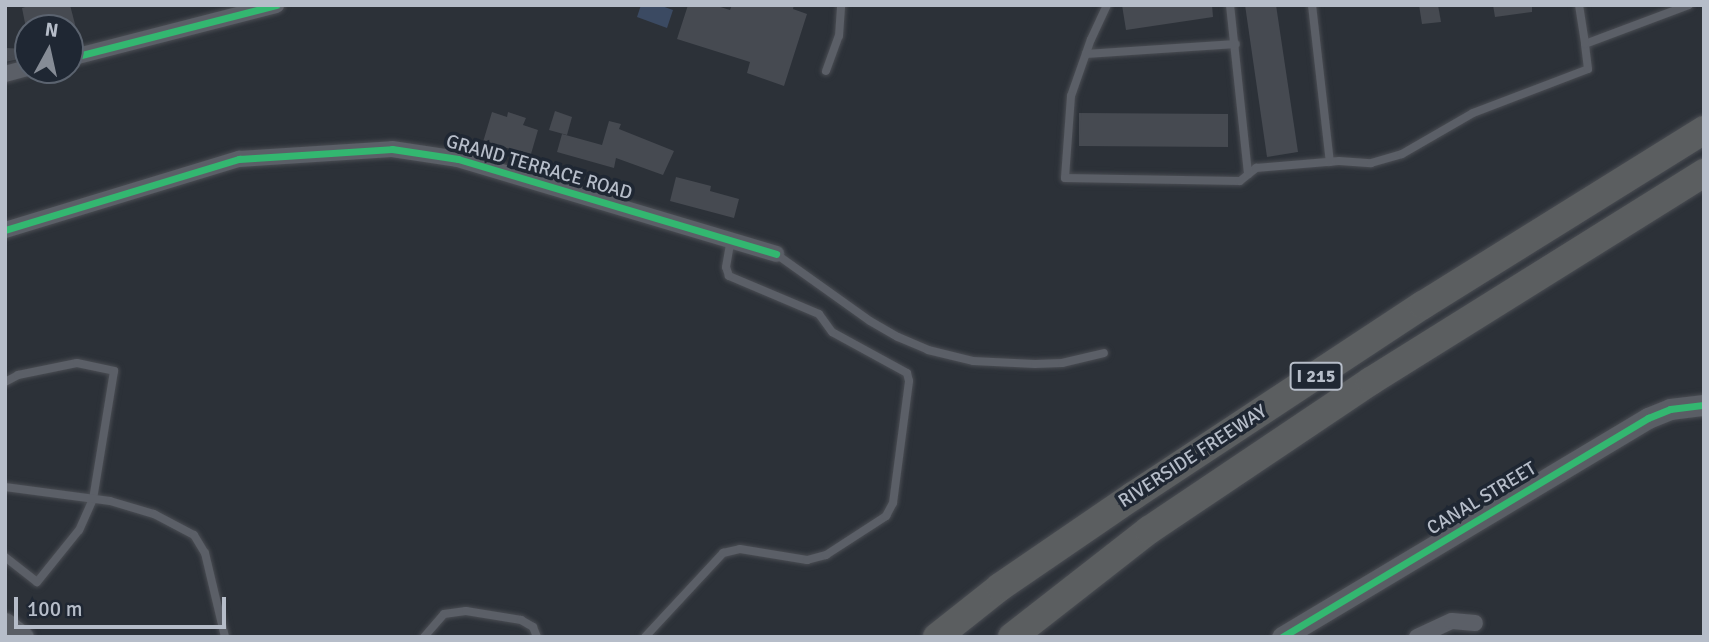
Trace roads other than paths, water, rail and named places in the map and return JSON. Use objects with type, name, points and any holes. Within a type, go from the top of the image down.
[{"type":"highway","name":"RIVERSIDE FREEWAY","points":[[937,637],[1000,587],[1133,496],[1423,305],[1704,130]]},
{"type":"highway","name":"RIVERSIDE FREEWAY","points":[[1012,637],[1149,530],[1359,389],[1704,173]]},
{"type":"street","points":[[84,54],[276,5]]},
{"type":"street","name":"GRAND TERRACE ROAD","points":[[5,230],[239,159],[392,149],[458,159],[776,254]]},
{"type":"street","name":"CANAL STREET","points":[[1282,637],[1648,418],[1670,409],[1704,405]]},
{"type":"street","points":[[1417,637],[1452,621],[1475,623]]},
{"type":"street","points":[[5,623],[23,637]]},
{"type":"lane","points":[[827,71],[839,36],[841,5]]},
{"type":"lane","points":[[1107,5],[1086,54],[1068,111],[1065,178],[1240,181],[1256,168],[1330,162],[1371,163],[1402,154],[1473,113],[1588,69],[1579,5]]},
{"type":"lane","points":[[1230,5],[1248,174]]},
{"type":"lane","points":[[1312,5],[1330,162]]},
{"type":"lane","points":[[1585,44],[1689,5]]},
{"type":"lane","points":[[1086,54],[1236,44]]},
{"type":"lane","points":[[645,637],[723,553],[740,549],[807,560],[826,555],[886,516],[893,503],[909,381],[907,373],[832,332],[819,314],[729,276],[726,267],[732,240]]},
{"type":"lane","name":"GRAND TERRACE ROAD","points":[[776,254],[870,321],[928,350],[974,361],[1035,364],[1062,363],[1104,353]]},
{"type":"lane","points":[[5,382],[18,375],[77,363],[114,371],[93,499],[79,530],[37,582],[5,557]]},
{"type":"lane","points":[[5,487],[93,499],[154,514],[194,535],[205,553],[225,637]]},
{"type":"lane","points":[[424,637],[444,614],[466,611],[521,620],[533,627],[537,637]]},
{"type":"water","points":[[641,5],[659,5],[673,10],[667,28],[637,17]]}]
